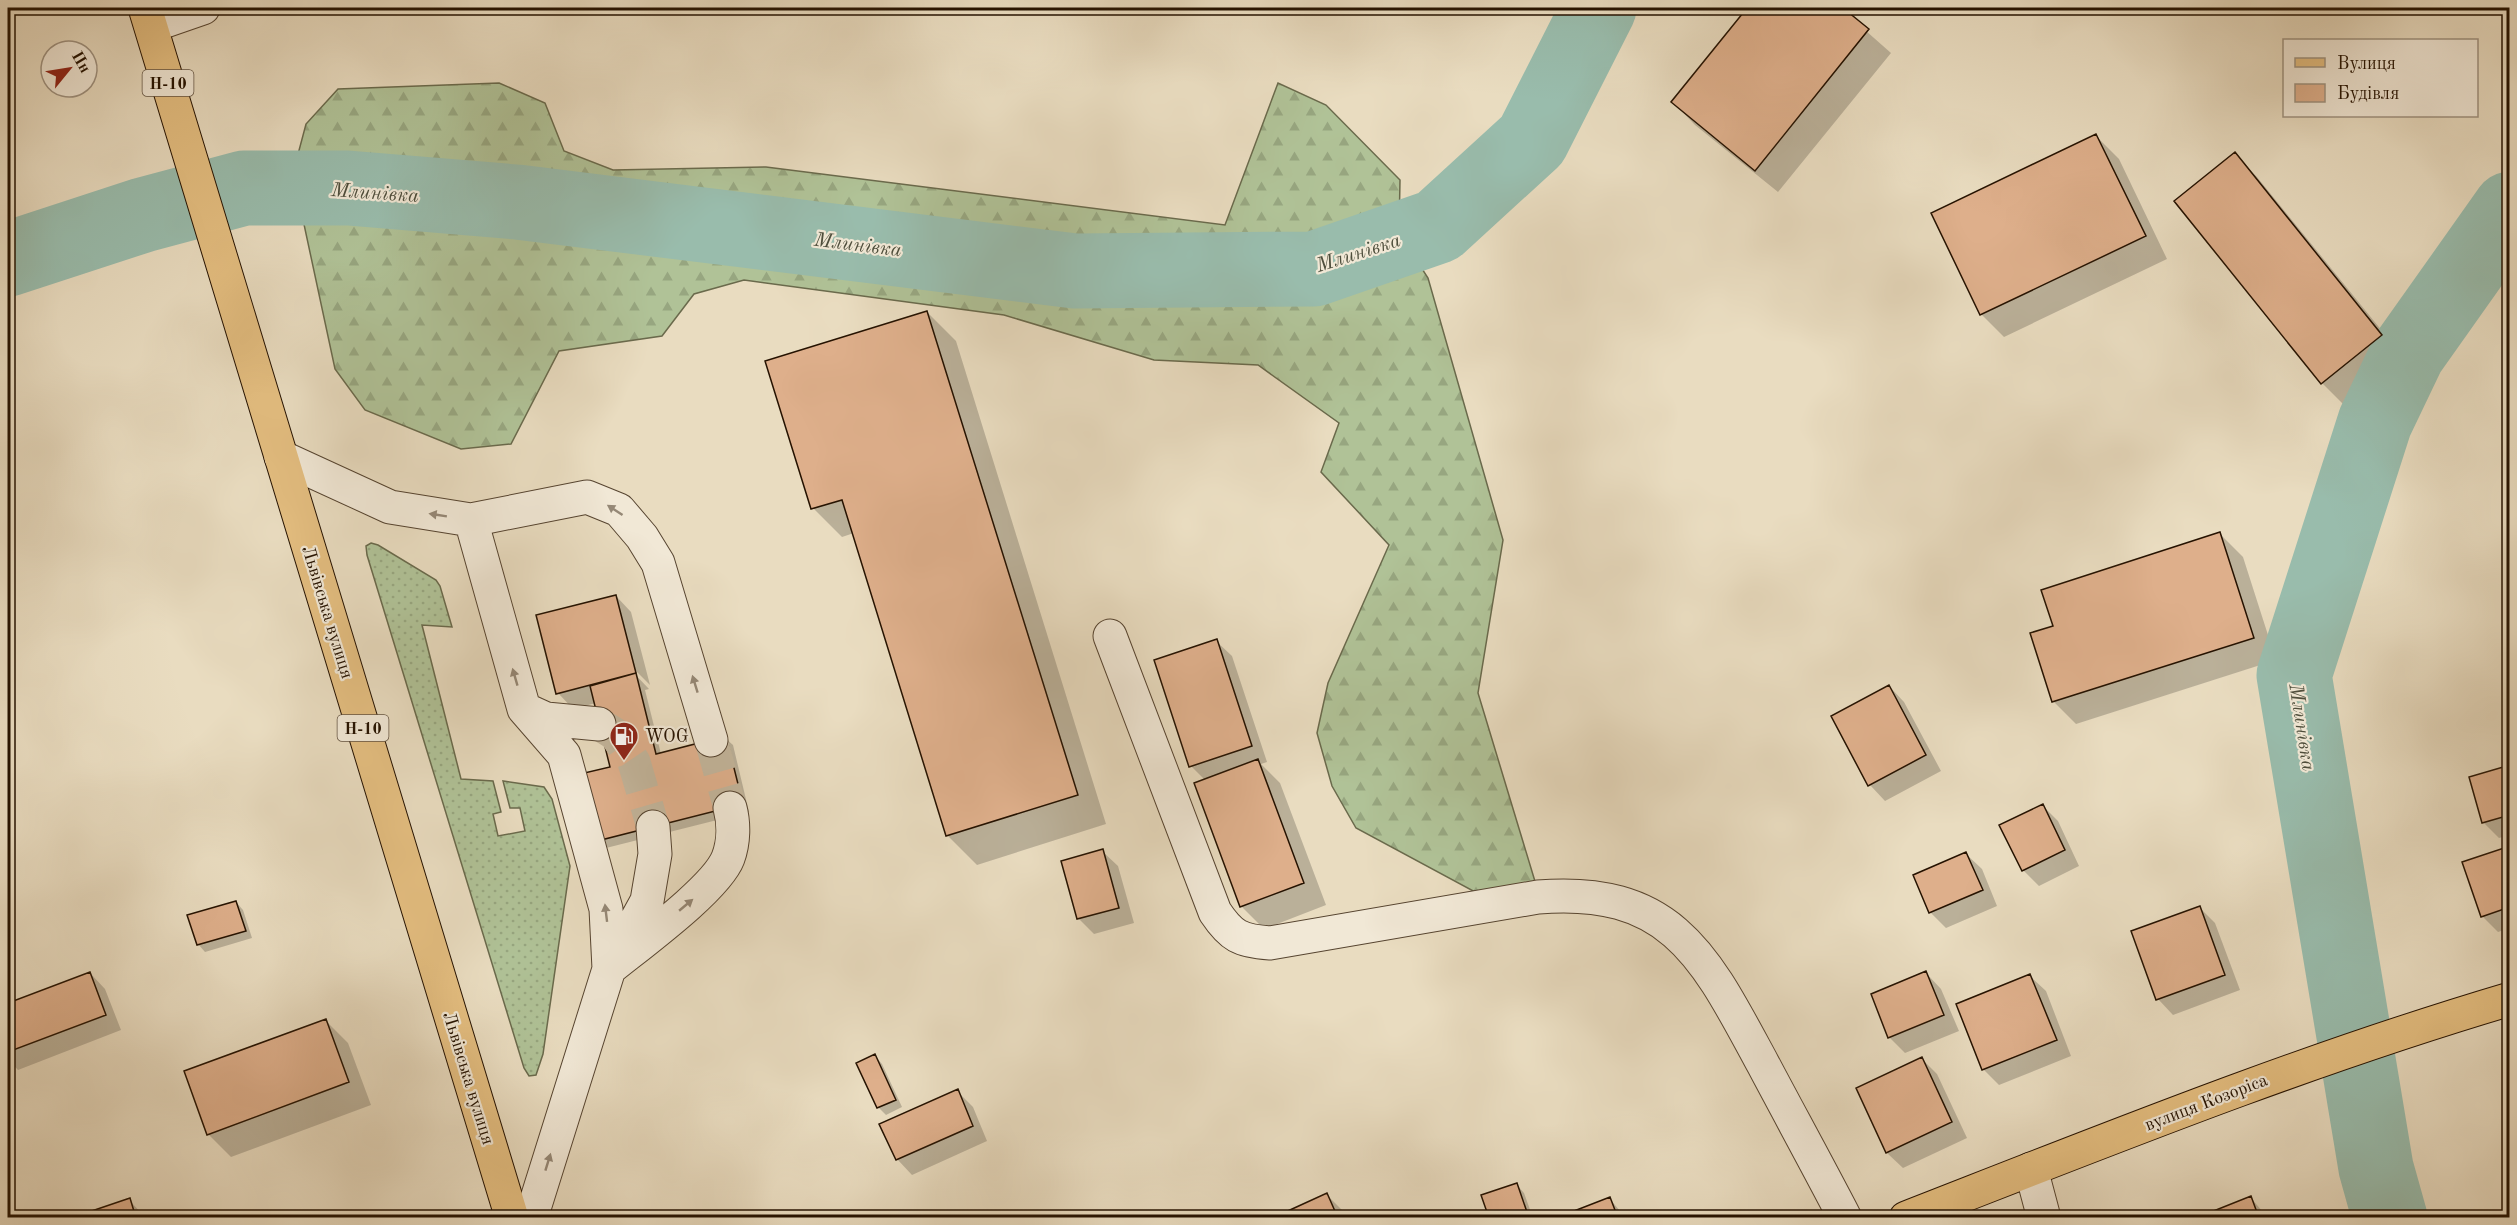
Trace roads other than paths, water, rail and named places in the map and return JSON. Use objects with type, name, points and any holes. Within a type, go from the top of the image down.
[{"type":"main road","name":"Львівська вулиця","points":[[148,17],[512,1218]]},
{"type":"main road","name":"вулиця Козоріса","points":[[1906,1218],[2296,1068],[2417,1027],[2510,999]]},
{"type":"lane","points":[[148,17],[203,8]]},
{"type":"lane","points":[[281,457],[390,507],[471,520],[587,496],[619,510],[642,537],[658,563],[711,740]]},
{"type":"lane","points":[[471,520],[524,709],[564,755],[606,909],[609,969]]},
{"type":"lane","points":[[1110,636],[1215,912],[1227,931],[1247,942],[1270,944],[1538,897],[1570,894],[1603,897],[1628,904],[1662,922],[1696,952],[1722,988],[1845,1218]]},
{"type":"lane","points":[[524,709],[546,719],[599,724]]},
{"type":"lane","points":[[609,969],[707,887],[728,859],[734,824],[730,808]]},
{"type":"lane","points":[[531,1218],[609,969],[647,901],[655,854],[653,827]]},
{"type":"lane","points":[[2031,1169],[2044,1218]]},
{"type":"waterway","name":"Млинівка","points":[[8,259],[143,215],[244,188],[348,188],[517,202],[1075,271],[1314,269],[1438,226],[1532,140],[1599,8]]},
{"type":"waterway","name":"Млинівка","points":[[2390,1218],[2376,1168],[2294,675],[2375,422],[2408,353],[2510,209]]},
{"type":"tunnel","points":[[599,724],[615,734],[634,762],[653,827]]},
{"type":"tunnel","points":[[711,740],[730,808]]},
{"type":"place","name":"WOG","points":[[624,762]]}]
